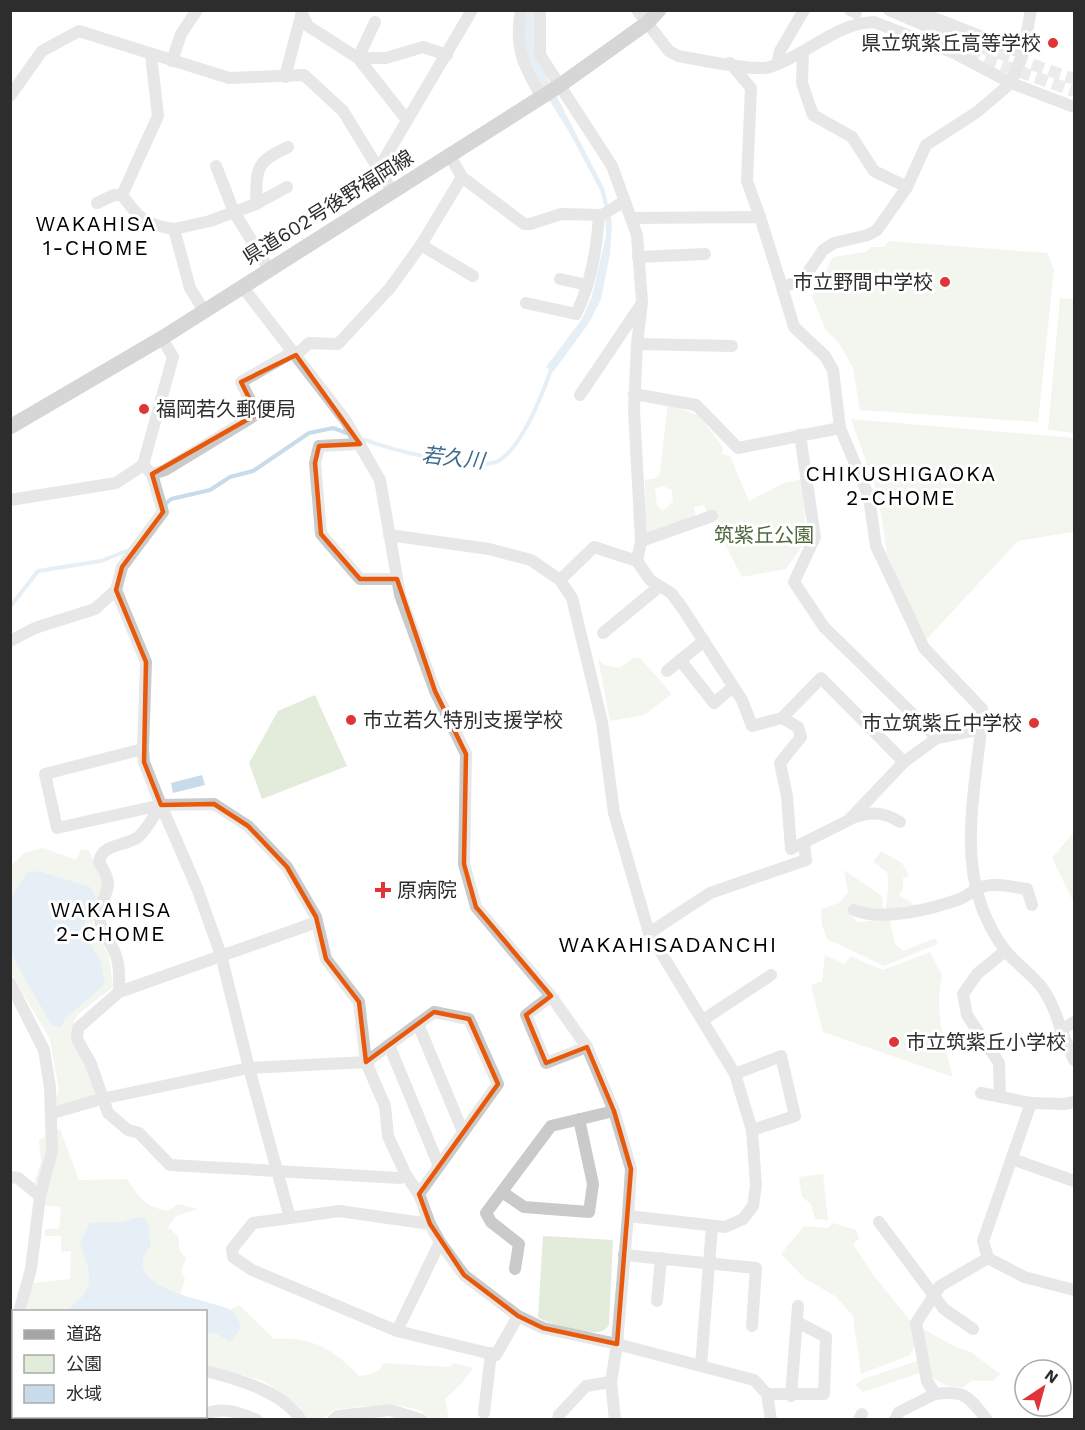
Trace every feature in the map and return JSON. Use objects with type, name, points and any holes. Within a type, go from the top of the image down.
[{"type":"main road","name":"県道602号後野福岡線","points":[[10,428],[162,338],[559,86],[647,23],[660,10]]},
{"type":"street","points":[[172,61],[181,34],[197,10]]},
{"type":"street","points":[[379,168],[472,10]]},
{"type":"street","points":[[521,10],[519,25],[522,63],[541,96]]},
{"type":"street","points":[[540,10],[540,55],[612,166],[623,202],[631,218],[638,257],[642,302],[634,394],[641,541],[637,561],[642,572],[670,593],[681,606],[734,687],[752,726],[782,718],[821,678],[904,762]]},
{"type":"street","points":[[637,10],[669,51],[678,56],[767,68],[803,52],[844,28],[861,22],[874,22],[954,52],[1011,83],[1074,107]]},
{"type":"street","points":[[777,64],[780,51],[804,10]]},
{"type":"street","points":[[889,10],[947,35]]},
{"type":"street","points":[[914,10],[1023,53]]},
{"type":"street","points":[[783,287],[802,281],[822,250],[834,243],[868,235],[877,230],[907,187],[926,145],[977,112],[1011,83],[1023,53],[1031,10]]},
{"type":"street","points":[[285,77],[302,12]]},
{"type":"street","points":[[302,12],[308,26],[358,58],[407,120]]},
{"type":"street","points":[[358,58],[375,21]]},
{"type":"street","points":[[954,52],[962,30]]},
{"type":"street","points":[[10,96],[42,51],[79,32],[229,78],[304,75],[343,111],[392,191]]},
{"type":"street","points":[[358,58],[386,58],[423,47],[447,55]]},
{"type":"street","points":[[803,52],[802,83],[813,115],[852,137],[874,171],[907,187]]},
{"type":"street","points":[[122,195],[158,116],[151,55]]},
{"type":"street","points":[[730,63],[751,88],[747,181],[794,327],[825,356],[833,370],[840,428],[869,497],[876,546],[924,648],[982,710],[970,841],[975,891],[979,904],[1005,951],[1042,988],[1055,1010],[1074,1060]]},
{"type":"street","points":[[256,204],[257,172],[266,157],[288,147]]},
{"type":"street","points":[[449,154],[462,177],[524,224],[561,214],[601,215],[623,202]]},
{"type":"street","points":[[216,166],[234,212],[269,269]]},
{"type":"street","points":[[10,500],[116,483],[147,470],[165,470],[257,414],[241,382],[294,354],[309,343],[338,344],[390,288],[421,245],[462,177]]},
{"type":"street","points":[[122,195],[139,219],[159,227],[174,229],[256,204],[287,187]]},
{"type":"street","points":[[97,203],[114,195],[122,195]]},
{"type":"street","points":[[526,303],[576,314],[596,252],[601,215]]},
{"type":"street","points":[[631,218],[760,217]]},
{"type":"street","points":[[174,229],[190,288],[204,311]]},
{"type":"street","points":[[421,245],[473,276]]},
{"type":"street","points":[[638,257],[705,254]]},
{"type":"street","points":[[560,279],[587,285]]},
{"type":"street","points":[[242,286],[346,421],[380,480],[400,595],[435,691],[466,754],[464,864],[476,907],[551,996],[587,1047],[614,1112],[631,1169],[617,1344],[611,1382],[615,1419]]},
{"type":"street","points":[[580,395],[642,302]]},
{"type":"street","points":[[10,641],[35,628],[94,609],[116,590],[122,567],[163,512],[159,496],[147,470],[173,357],[162,338]]},
{"type":"street","points":[[637,344],[732,346]]},
{"type":"street","points":[[634,394],[696,405],[738,448],[840,428]]},
{"type":"street","points":[[800,435],[815,537],[794,582],[824,627],[937,738]]},
{"type":"street","points":[[360,444],[319,446],[315,463],[321,534],[360,579],[397,579]]},
{"type":"street","points":[[641,541],[712,516]]},
{"type":"street","points":[[389,535],[511,553],[531,560],[560,580],[572,598],[602,722],[614,813],[649,933],[735,1074],[752,1130],[756,1185],[753,1206],[743,1219],[725,1227],[628,1216]]},
{"type":"street","points":[[560,580],[594,547],[637,561]]},
{"type":"street","points":[[603,633],[660,586]]},
{"type":"street","points":[[116,590],[146,662],[142,750],[144,762],[198,888],[221,955],[290,1218]]},
{"type":"street","points":[[667,671],[704,641]]},
{"type":"street","points":[[680,660],[714,703],[734,687]]},
{"type":"street","points":[[782,718],[798,727],[801,737],[780,764],[787,796],[791,849],[867,813],[888,814],[900,822]]},
{"type":"street","points":[[849,820],[904,762],[937,738],[981,729]]},
{"type":"street","points":[[142,750],[45,774],[57,828],[161,805],[214,804],[248,826],[287,867],[317,922],[326,959],[359,1002],[366,1062],[385,1106],[388,1136],[406,1175],[419,1194],[430,1224],[464,1275],[518,1316],[543,1328],[617,1344],[754,1380],[767,1394],[771,1419]]},
{"type":"street","points":[[119,992],[117,958],[99,922],[100,909],[109,888],[108,876],[99,862],[100,855],[105,850],[138,837],[161,805]]},
{"type":"street","points":[[649,933],[710,893],[807,860],[804,843]]},
{"type":"street","points":[[854,910],[865,915],[888,916],[961,898],[982,886],[1000,885],[1027,890],[1032,905]]},
{"type":"street","points":[[317,922],[119,992],[78,1028],[77,1039],[91,1064],[101,1099],[113,1119],[128,1130],[139,1133],[170,1165],[400,1178],[406,1175]]},
{"type":"street","points":[[1000,1096],[999,1063],[967,1015],[963,994],[977,974],[1005,951]]},
{"type":"street","points":[[704,1020],[771,975]]},
{"type":"street","points":[[10,983],[16,1003],[44,1050],[52,1113],[52,1151],[40,1196],[31,1269],[19,1310]]},
{"type":"street","points":[[551,996],[526,1016],[546,1063],[587,1047]]},
{"type":"street","points":[[52,1113],[101,1099],[249,1068],[366,1062],[434,1012],[469,1018],[498,1084],[419,1194]]},
{"type":"street","points":[[1061,1030],[1074,1022]]},
{"type":"street","points":[[418,1024],[464,1132]]},
{"type":"street","points":[[389,1045],[439,1166]]},
{"type":"street","points":[[735,1074],[781,1056],[795,1116],[752,1130]]},
{"type":"street","points":[[981,1093],[1031,1103],[1064,1104],[1074,1101]]},
{"type":"street","points":[[1031,1103],[983,1241],[988,1258],[1024,1277],[1074,1290]]},
{"type":"street","points":[[515,1269],[519,1244],[491,1222],[486,1213],[551,1126],[614,1112]]},
{"type":"street","points":[[502,1192],[524,1207],[589,1212],[593,1184],[579,1119]]},
{"type":"street","points":[[1011,1159],[1074,1181]]},
{"type":"street","points":[[10,1177],[18,1178],[40,1196]]},
{"type":"street","points":[[430,1224],[339,1211],[253,1223],[232,1249],[233,1257],[252,1270],[397,1331],[496,1355],[518,1316]]},
{"type":"street","points":[[879,1222],[944,1309],[973,1329]]},
{"type":"street","points":[[701,1366],[712,1226]]},
{"type":"street","points":[[397,1331],[440,1242]]},
{"type":"street","points":[[624,1255],[756,1268],[752,1326]]},
{"type":"street","points":[[657,1301],[661,1258]]},
{"type":"street","points":[[935,1394],[927,1381],[916,1323],[935,1294],[947,1281],[988,1258]]},
{"type":"street","points":[[791,1395],[798,1306]]},
{"type":"street","points":[[767,1394],[825,1394],[826,1337],[797,1322]]},
{"type":"street","points":[[484,1413],[491,1353]]},
{"type":"street","points":[[207,1371],[272,1394],[295,1410],[301,1419]]},
{"type":"street","points":[[558,1419],[559,1415],[586,1386],[611,1382]]},
{"type":"street","points":[[895,1419],[899,1412],[935,1394],[955,1391],[971,1399],[987,1419]]},
{"type":"street","points":[[207,1414],[221,1410],[237,1412],[257,1419]]},
{"type":"street","points":[[333,1419],[338,1416],[390,1410],[422,1419]]},
{"type":"highlighted area","points":[[296,355],[360,444],[319,446],[315,463],[321,534],[360,579],[397,579],[435,691],[466,754],[464,864],[476,907],[551,996],[526,1015],[546,1063],[587,1047],[614,1111],[631,1169],[617,1344],[543,1328],[518,1316],[464,1275],[430,1224],[419,1194],[498,1084],[469,1019],[434,1012],[366,1062],[359,1002],[326,959],[316,917],[287,867],[248,826],[214,804],[161,805],[144,762],[146,662],[116,590],[122,567],[163,512],[152,474],[257,414],[241,382]]},
{"type":"green space","points":[[889,241],[1047,253],[1054,269],[1038,422],[860,410],[853,368],[839,343],[826,330],[812,297],[833,257],[866,252],[871,247],[884,247]]},
{"type":"green space","points":[[1060,298],[1074,299],[1074,433],[1048,430]]},
{"type":"green space","name":"筑紫丘公園","points":[[668,403],[699,416],[723,447],[722,454],[730,456],[749,501],[784,483],[803,479],[806,541],[786,569],[742,577],[726,546],[717,517],[707,512],[704,505],[694,507],[696,518],[650,535],[644,533],[645,480],[656,478],[660,472]],"holes":[[[663,486],[672,490],[673,501],[663,511],[657,506],[655,488]]]},
{"type":"green space","points":[[851,419],[1074,438],[1073,532],[1018,541],[925,641],[887,554],[878,495]]},
{"type":"green space","points":[[598,658],[604,665],[620,668],[633,658],[640,658],[672,694],[644,715],[610,721]]},
{"type":"green space","points":[[315,695],[347,766],[262,799],[249,763],[278,711]]},
{"type":"green space","points":[[1074,832],[1074,903],[1052,858]]},
{"type":"green space","points":[[43,848],[76,860],[81,849],[88,850],[104,882],[93,916],[93,926],[109,956],[113,987],[77,1015],[71,1029],[89,1064],[95,1097],[59,1108],[55,1100],[59,1091],[50,1039],[11,973],[11,866],[24,853]]},
{"type":"green space","points":[[881,851],[902,863],[909,876],[903,878],[903,888],[899,895],[915,905],[886,911],[887,872],[873,862]]},
{"type":"green space","points":[[844,870],[882,896],[883,909],[852,907],[851,916],[858,922],[890,919],[895,944],[903,951],[935,938],[938,944],[884,966],[827,939],[822,925],[821,909],[839,903],[848,893]]},
{"type":"green space","points":[[930,952],[942,975],[940,1014],[943,1038],[953,1077],[823,1032],[811,985],[822,981],[825,955],[845,964],[850,956],[883,970]]},
{"type":"green space","points":[[60,1129],[79,1180],[127,1179],[139,1196],[154,1207],[168,1211],[178,1204],[197,1209],[176,1216],[168,1227],[178,1236],[180,1251],[186,1258],[181,1271],[185,1279],[180,1295],[140,1310],[27,1310],[26,1298],[33,1283],[70,1279],[71,1251],[61,1252],[61,1236],[45,1236],[45,1229],[59,1229],[61,1207],[41,1205],[47,1189],[34,1183],[41,1162],[39,1140]]},
{"type":"green space","points":[[823,1174],[828,1220],[815,1219],[811,1204],[802,1197],[799,1177]]},
{"type":"green space","points":[[833,1223],[856,1230],[859,1239],[853,1244],[874,1276],[912,1323],[915,1346],[910,1355],[861,1374],[853,1316],[835,1296],[804,1278],[781,1254],[804,1226],[828,1228]]},
{"type":"green space","points":[[543,1236],[613,1240],[609,1325],[604,1330],[592,1332],[576,1330],[558,1326],[538,1317]]},
{"type":"green space","points":[[239,1305],[274,1339],[300,1340],[331,1352],[359,1376],[377,1371],[384,1363],[449,1367],[454,1363],[473,1368],[461,1384],[445,1399],[449,1417],[431,1419],[420,1410],[390,1404],[336,1409],[322,1419],[293,1419],[301,1408],[264,1381],[207,1365],[207,1335],[214,1333],[230,1342],[240,1328],[238,1318],[231,1309]]},
{"type":"green space","points":[[923,1329],[956,1347],[971,1352],[1000,1374],[993,1381],[972,1381],[962,1388],[948,1386],[932,1378]]},
{"type":"green space","points":[[920,1360],[922,1372],[863,1392],[855,1385],[863,1379]]},
{"type":"water","points":[[525,11],[537,11],[539,62],[604,188],[612,222],[610,254],[601,299],[589,323],[553,372],[546,367],[582,319],[592,296],[606,236],[605,208],[600,190],[569,132],[528,66],[522,38]]},
{"type":"water","points":[[202,775],[205,785],[173,793],[171,783]]},
{"type":"water","points":[[39,871],[90,887],[96,897],[82,930],[101,962],[105,984],[64,1020],[61,1028],[51,1024],[11,954],[11,897],[27,873]]},
{"type":"water","points":[[138,1217],[144,1218],[149,1224],[148,1235],[151,1244],[144,1256],[143,1268],[150,1278],[176,1293],[234,1312],[241,1328],[230,1342],[214,1333],[207,1335],[207,1310],[69,1310],[82,1296],[89,1282],[88,1268],[80,1243],[90,1223],[123,1222]]},
{"type":"waterway","name":"若久川","points":[[360,438],[389,448],[451,462],[486,464],[498,461],[507,454],[523,433],[537,406],[551,370]]},
{"type":"waterway","name":"若久川","points":[[163,506],[171,499],[210,490],[230,477],[253,471],[309,433],[333,428],[350,434]]},
{"type":"waterway","name":"若久川","points":[[10,607],[38,571],[101,561],[126,551]]},
{"type":"tunnel","points":[[947,35],[1074,79]]},
{"type":"tunnel","points":[[951,47],[1074,91]]},
{"type":"place","name":"県立筑紫丘高等学校","points":[[1053,43]]},
{"type":"place","name":"市立野間中学校","points":[[945,282]]},
{"type":"place","name":"福岡若久郵便局","points":[[144,409]]},
{"type":"place","name":"市立若久特別支援学校","points":[[351,720]]},
{"type":"place","name":"市立筑紫丘中学校","points":[[1034,723]]},
{"type":"place","name":"原病院","points":[[383,890]]},
{"type":"place","name":"市立筑紫丘小学校","points":[[894,1042]]},
{"type":"district","name":"WAKAHISA 1-CHOME","points":[[96,236]]},
{"type":"district","name":"CHIKUSHIGAOKA 2-CHOME","points":[[901,486]]},
{"type":"district","name":"WAKAHISA 2-CHOME","points":[[111,922]]},
{"type":"district","name":"WAKAHISADANCHI","points":[[668,944]]}]
